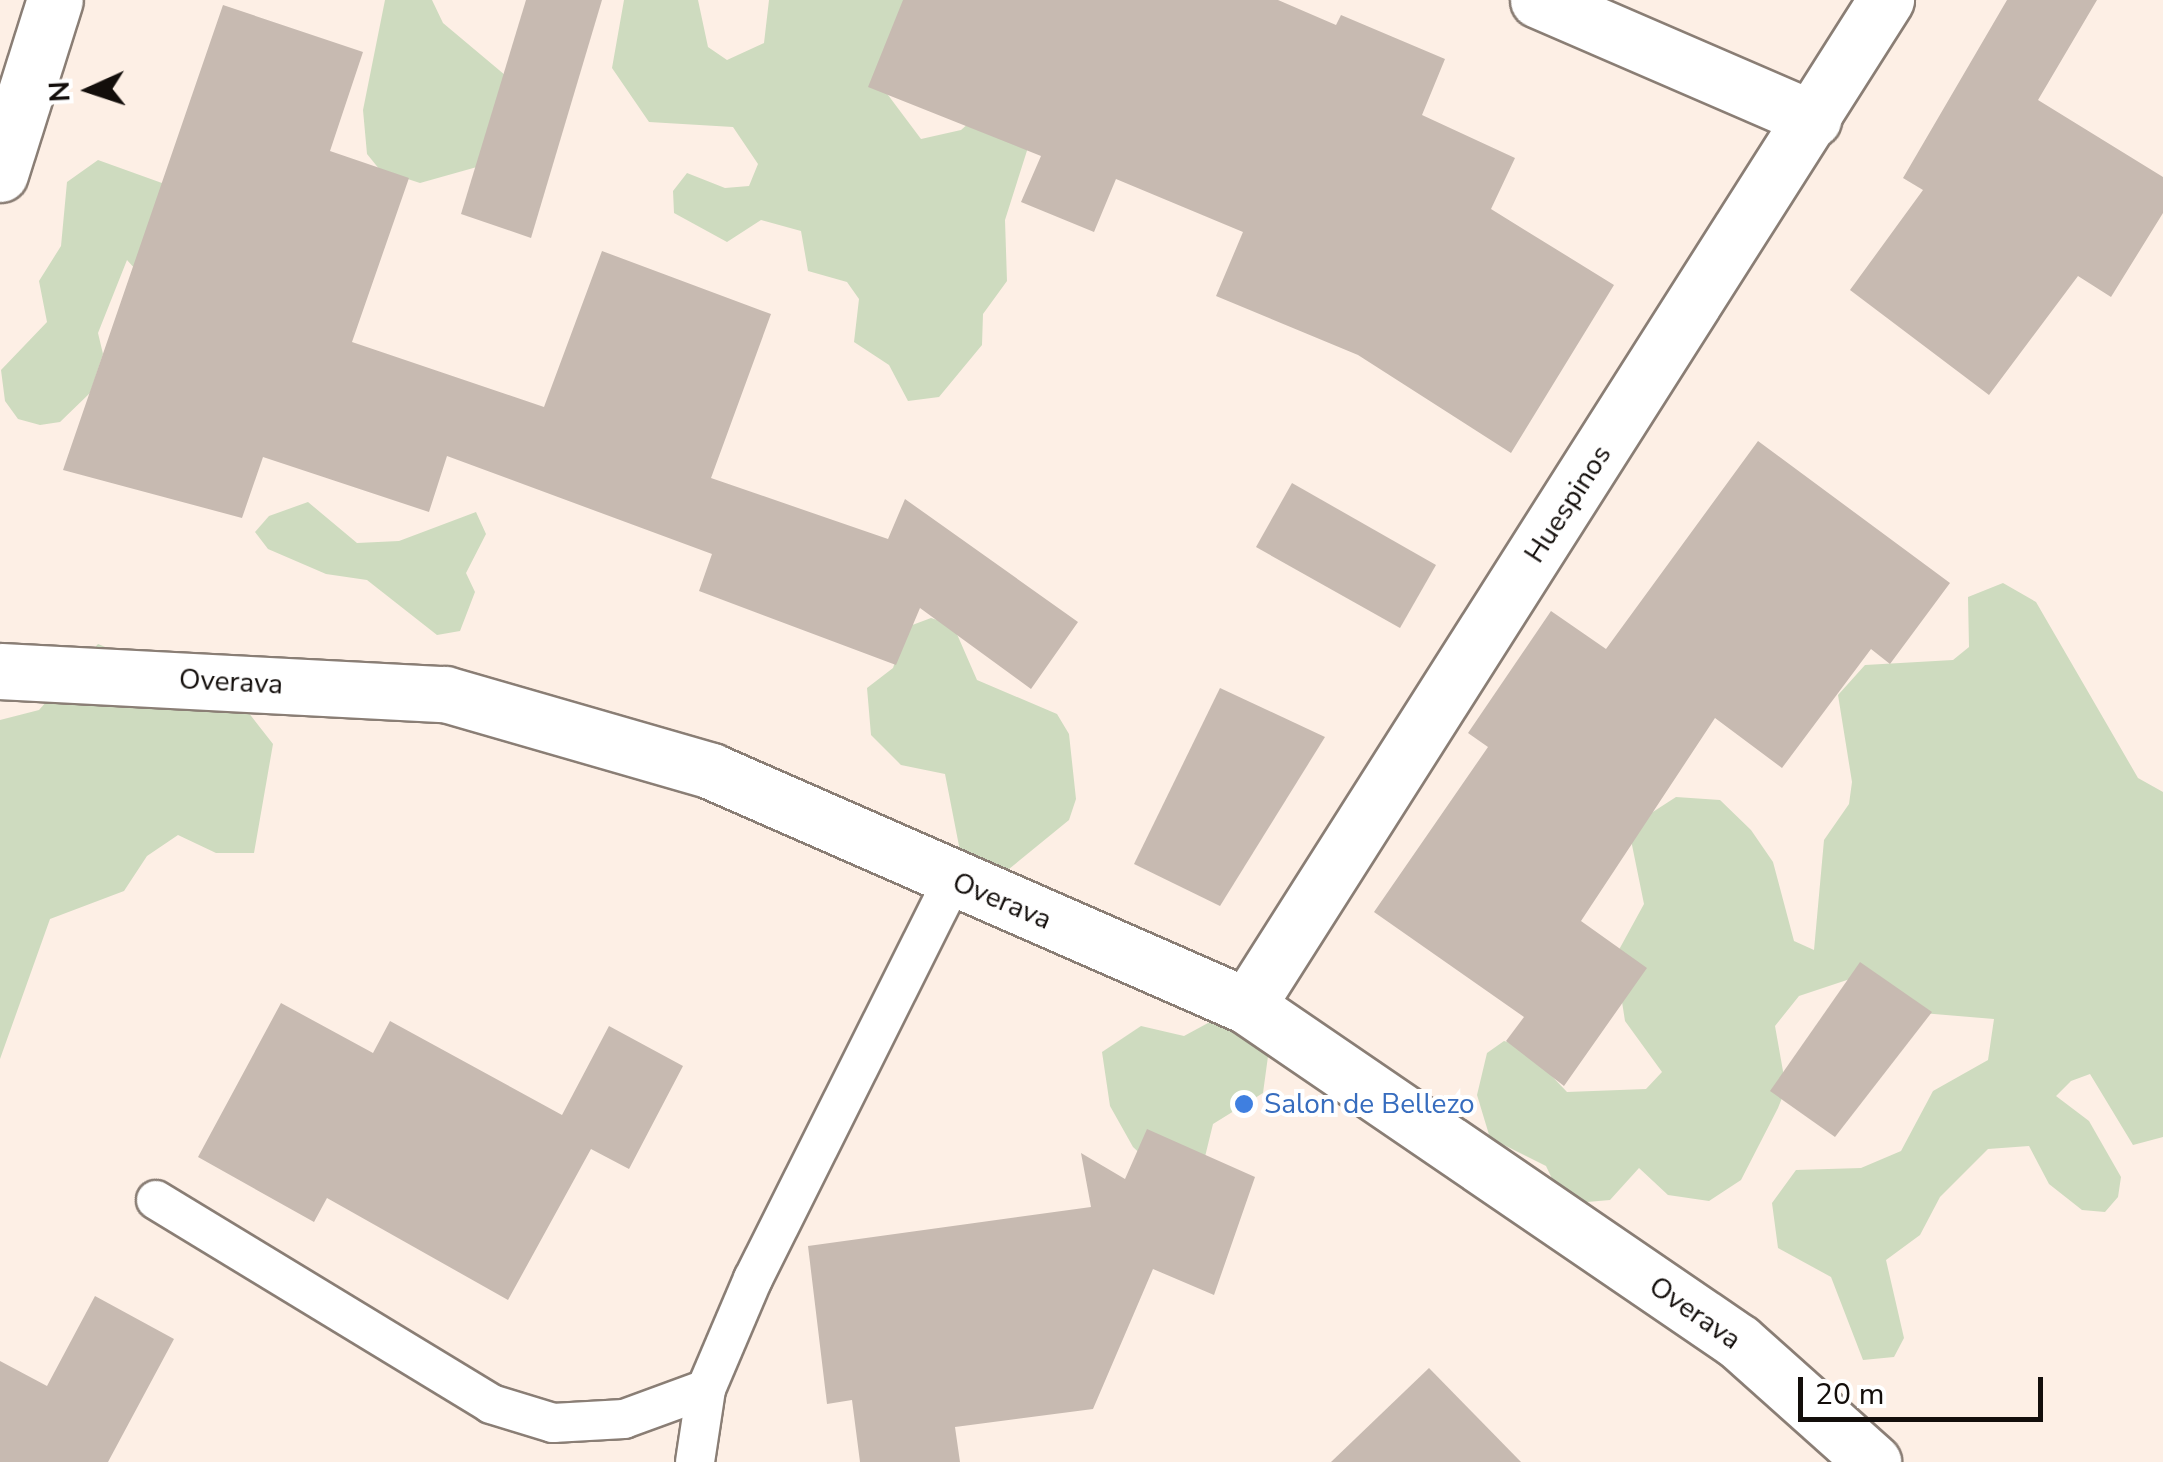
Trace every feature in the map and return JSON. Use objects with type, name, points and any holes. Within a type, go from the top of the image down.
[{"type":"street","points":[[0,174],[54,0]]},
{"type":"street","points":[[1538,0],[1813,119]]},
{"type":"street","name":"Huespinos","points":[[1247,1006],[1886,0]]},
{"type":"street","name":"Overava","points":[[0,672],[445,694],[711,771],[1247,1006],[1738,1342],[1838,1451]]},
{"type":"lane","points":[[695,1462],[706,1388],[953,880]]},
{"type":"lane","points":[[156,1200],[490,1404],[552,1422],[624,1419],[706,1388]]},
{"type":"green space","points":[[385,0],[432,0],[443,23],[511,80],[484,165],[420,183],[380,170],[367,154],[363,110]]},
{"type":"green space","points":[[624,0],[698,0],[708,47],[727,60],[764,43],[769,0],[908,0],[876,79],[921,139],[961,130],[977,116],[1031,138],[1005,220],[1007,281],[983,314],[982,345],[939,397],[908,401],[889,365],[854,342],[859,299],[847,282],[808,271],[801,231],[761,220],[727,242],[674,213],[673,191],[687,173],[725,188],[749,186],[758,164],[733,127],[649,122],[612,68]]},
{"type":"green space","points":[[98,160],[173,187],[155,291],[127,260],[98,333],[103,354],[90,393],[60,422],[40,425],[18,419],[5,401],[1,370],[47,322],[39,281],[61,246],[67,182]]},
{"type":"green space","points":[[308,502],[357,543],[399,541],[476,512],[486,534],[466,573],[475,592],[460,631],[437,635],[367,580],[326,574],[268,549],[255,532],[269,516]]},
{"type":"green space","points":[[2003,583],[2036,602],[2138,778],[2163,792],[2163,1137],[2133,1145],[2090,1074],[2071,1081],[2056,1096],[2089,1121],[2121,1177],[2118,1197],[2105,1212],[2082,1210],[2049,1184],[2029,1146],[1988,1149],[1940,1197],[1920,1235],[1886,1260],[1904,1338],[1894,1357],[1863,1360],[1831,1277],[1778,1248],[1772,1203],[1796,1170],[1861,1168],[1901,1151],[1933,1091],[1988,1060],[1994,1019],[1910,1012],[1859,976],[1799,996],[1775,1026],[1786,1088],[1778,1108],[1741,1180],[1709,1201],[1668,1195],[1639,1168],[1610,1200],[1564,1204],[1546,1166],[1490,1138],[1477,1095],[1487,1053],[1504,1041],[1524,1047],[1567,1092],[1646,1089],[1662,1072],[1625,1021],[1615,957],[1644,904],[1631,840],[1642,819],[1676,797],[1720,800],[1751,830],[1773,862],[1794,941],[1814,950],[1824,840],[1849,804],[1852,782],[1838,695],[1865,665],[1953,660],[1969,647],[1968,597]]},
{"type":"green space","points":[[931,618],[953,625],[977,680],[1057,714],[1069,734],[1076,799],[1069,820],[1009,869],[960,851],[945,774],[901,765],[871,735],[867,688],[893,668],[907,627]]},
{"type":"green space","points":[[98,644],[241,703],[273,744],[254,853],[216,853],[178,835],[147,856],[124,891],[50,919],[0,1059],[0,720],[39,710]]},
{"type":"green space","points":[[1221,1016],[1269,1049],[1263,1093],[1213,1124],[1202,1169],[1168,1179],[1133,1147],[1110,1106],[1102,1052],[1141,1026],[1184,1036]]},
{"type":"building","points":[[526,0],[602,0],[531,238],[461,214]]},
{"type":"building","points":[[903,0],[1278,0],[1336,25],[1341,15],[1445,59],[1422,115],[1515,158],[1491,209],[1614,285],[1511,453],[1358,355],[1216,296],[1243,232],[1116,179],[1094,232],[1021,202],[1041,156],[868,87]]},
{"type":"building","points":[[2007,0],[2097,0],[2038,100],[2163,177],[2163,213],[2111,297],[2078,276],[1989,395],[1850,290],[1923,190],[1903,178]]},
{"type":"building","points":[[223,5],[363,52],[330,151],[409,178],[352,342],[544,407],[602,251],[771,314],[711,478],[888,539],[905,499],[1078,622],[1031,689],[920,608],[896,665],[699,591],[712,554],[447,456],[429,512],[263,457],[242,518],[63,470]]},
{"type":"building","points":[[1758,441],[1950,583],[1890,664],[1871,649],[1782,768],[1715,718],[1581,921],[1647,968],[1564,1086],[1506,1041],[1524,1017],[1374,912],[1488,747],[1468,733],[1551,611],[1606,649]]},
{"type":"building","points":[[1292,483],[1436,565],[1400,628],[1256,547]]},
{"type":"building","points":[[1220,688],[1325,737],[1220,906],[1134,864]]},
{"type":"building","points":[[1860,962],[1932,1012],[1835,1137],[1770,1091]]},
{"type":"building","points":[[281,1003],[373,1053],[390,1021],[562,1115],[609,1026],[683,1066],[629,1169],[591,1149],[508,1300],[327,1198],[314,1222],[198,1157]]},
{"type":"building","points":[[1147,1129],[1255,1177],[1214,1295],[1153,1269],[1093,1409],[955,1427],[960,1462],[860,1462],[852,1400],[827,1404],[808,1246],[1091,1207],[1081,1153],[1125,1179]]},
{"type":"building","points":[[95,1296],[174,1339],[108,1462],[0,1462],[0,1361],[47,1386]]},
{"type":"building","points":[[1429,1368],[1521,1462],[1331,1462]]},
{"type":"place","name":"Salon de Bellezo","points":[[1244,1104]]}]
